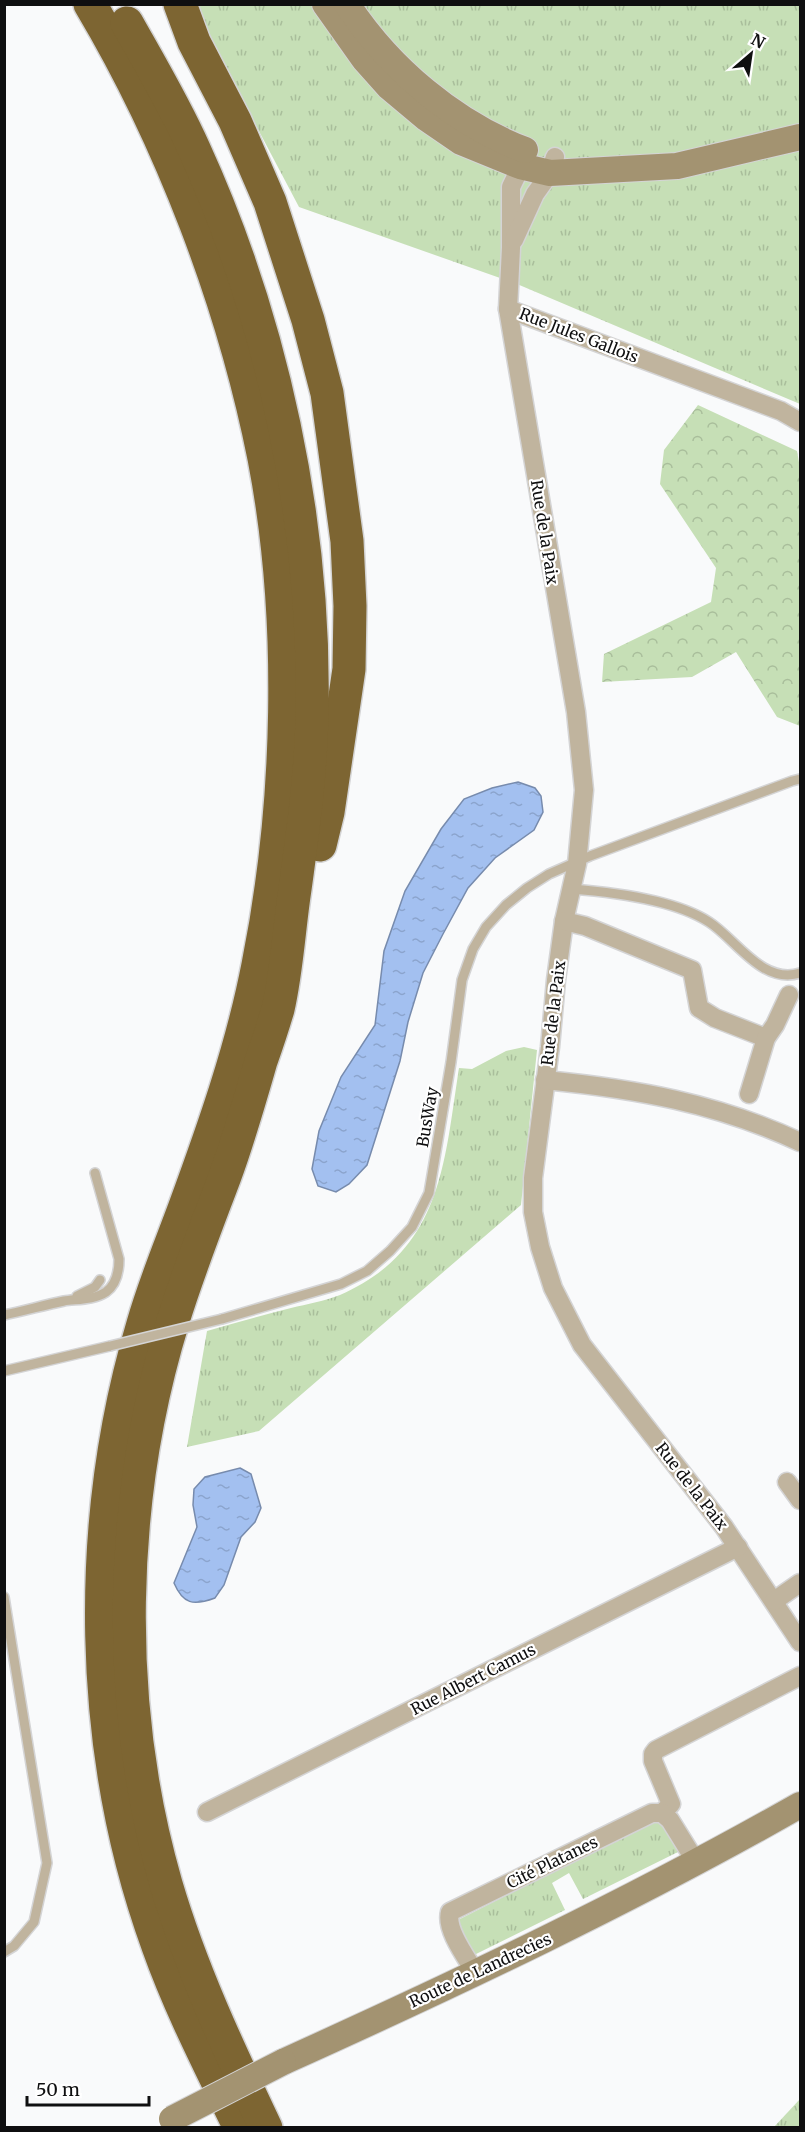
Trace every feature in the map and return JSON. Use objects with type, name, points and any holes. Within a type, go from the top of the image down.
[{"type":"highway","points":[[90,4],[118,52],[155,126],[210,264],[238,356],[264,458],[278,558],[283,630],[284,707],[280,802],[269,906],[258,969],[219,1106],[145,1317],[128,1378],[105,1532],[101,1619],[103,1671],[113,1773],[123,1824],[138,1879],[161,1954],[203,2052],[240,2127]]},
{"type":"highway","points":[[117,4],[194,147],[228,230],[263,338],[290,455],[304,551],[310,615],[312,714],[306,811],[278,1006]]},
{"type":"highway","points":[[180,4],[194,42],[235,121],[270,202],[308,320],[327,393],[347,541],[350,606],[349,669],[330,801],[278,1006],[227,1170],[173,1320],[155,1385],[133,1532],[129,1627],[133,1709],[142,1776],[166,1884],[204,1991],[226,2043],[267,2127]]},
{"type":"street","points":[[325,4],[364,59],[388,87],[418,112],[461,142],[552,165],[607,170],[677,166],[801,137]]},
{"type":"street","points":[[347,4],[382,50],[412,81],[447,107],[502,141],[524,159]]},
{"type":"street","name":"Rue Jules Gallois","points":[[524,159],[511,187],[508,309],[781,411],[801,422]]},
{"type":"street","points":[[511,248],[535,194],[552,165]]},
{"type":"street","name":"Rue de la Paix","points":[[508,309],[576,712],[584,790],[576,864],[564,921],[533,1178],[533,1212],[540,1247],[553,1288],[582,1346],[738,1547],[801,1642]]},
{"type":"street","points":[[564,921],[585,926],[692,970],[699,1008],[715,1018],[766,1038]]},
{"type":"street","points":[[749,1094],[766,1038],[776,1025],[789,995]]},
{"type":"street","points":[[545,1080],[614,1087],[662,1096],[737,1116],[801,1142]]},
{"type":"street","points":[[787,1482],[801,1500]]},
{"type":"street","name":"Rue Albert Camus","points":[[207,1812],[738,1547]]},
{"type":"street","points":[[774,1601],[801,1583]]},
{"type":"street","points":[[696,1862],[670,1820],[662,1813],[671,1804],[668,1792],[653,1761],[653,1754],[656,1750],[801,1676]]},
{"type":"street","name":"Route de Landrecies","points":[[164,2123],[283,2062],[475,1972],[696,1862],[801,1805]]},
{"type":"street","name":"Cité Platanes","points":[[475,1972],[451,1931],[447,1920],[450,1912],[652,1813],[662,1813]]},
{"type":"lane","name":"BusWay","points":[[4,1371],[222,1318],[341,1284],[367,1271],[412,1227],[429,1193],[462,980],[473,949],[486,927],[520,893],[549,874],[590,856],[754,794],[801,779]]},
{"type":"lane","points":[[571,889],[605,892],[691,912],[710,922],[758,964],[776,973],[791,976],[801,973]]},
{"type":"lane","points":[[4,1315],[63,1301],[91,1298],[106,1292],[114,1283],[119,1272],[119,1258],[95,1173]]},
{"type":"lane","points":[[63,1301],[95,1287],[100,1280]]},
{"type":"lane","points":[[4,1597],[47,1863],[34,1922],[14,1946],[4,1952]]},
{"type":"green space","points":[[176,5],[800,5],[800,404],[517,284],[299,207],[212,42]]},
{"type":"green space","points":[[698,405],[797,451],[800,468],[800,726],[777,717],[736,652],[692,677],[602,682],[604,654],[711,602],[716,568],[660,484],[664,450]]},
{"type":"green space","points":[[524,1047],[537,1050],[521,1205],[259,1431],[187,1447],[207,1331],[340,1295],[374,1276],[400,1254],[419,1229],[432,1201],[442,1170],[459,1068],[472,1069],[506,1051]]},
{"type":"green space","points":[[655,1820],[663,1821],[680,1851],[583,1899],[569,1873],[552,1883],[565,1910],[472,1956],[456,1921]]},
{"type":"green space","points":[[800,2099],[800,2127],[774,2127]]},
{"type":"water","points":[[518,782],[535,788],[541,796],[543,812],[534,830],[495,858],[468,888],[423,973],[408,1022],[400,1061],[367,1165],[349,1184],[336,1192],[318,1186],[312,1169],[319,1131],[341,1077],[375,1025],[384,951],[405,891],[441,829],[464,799],[492,788]]},
{"type":"water","points":[[240,1468],[251,1474],[261,1508],[255,1522],[241,1537],[224,1585],[215,1598],[201,1602],[190,1601],[181,1595],[174,1583],[197,1527],[193,1505],[194,1489],[205,1477]]}]
